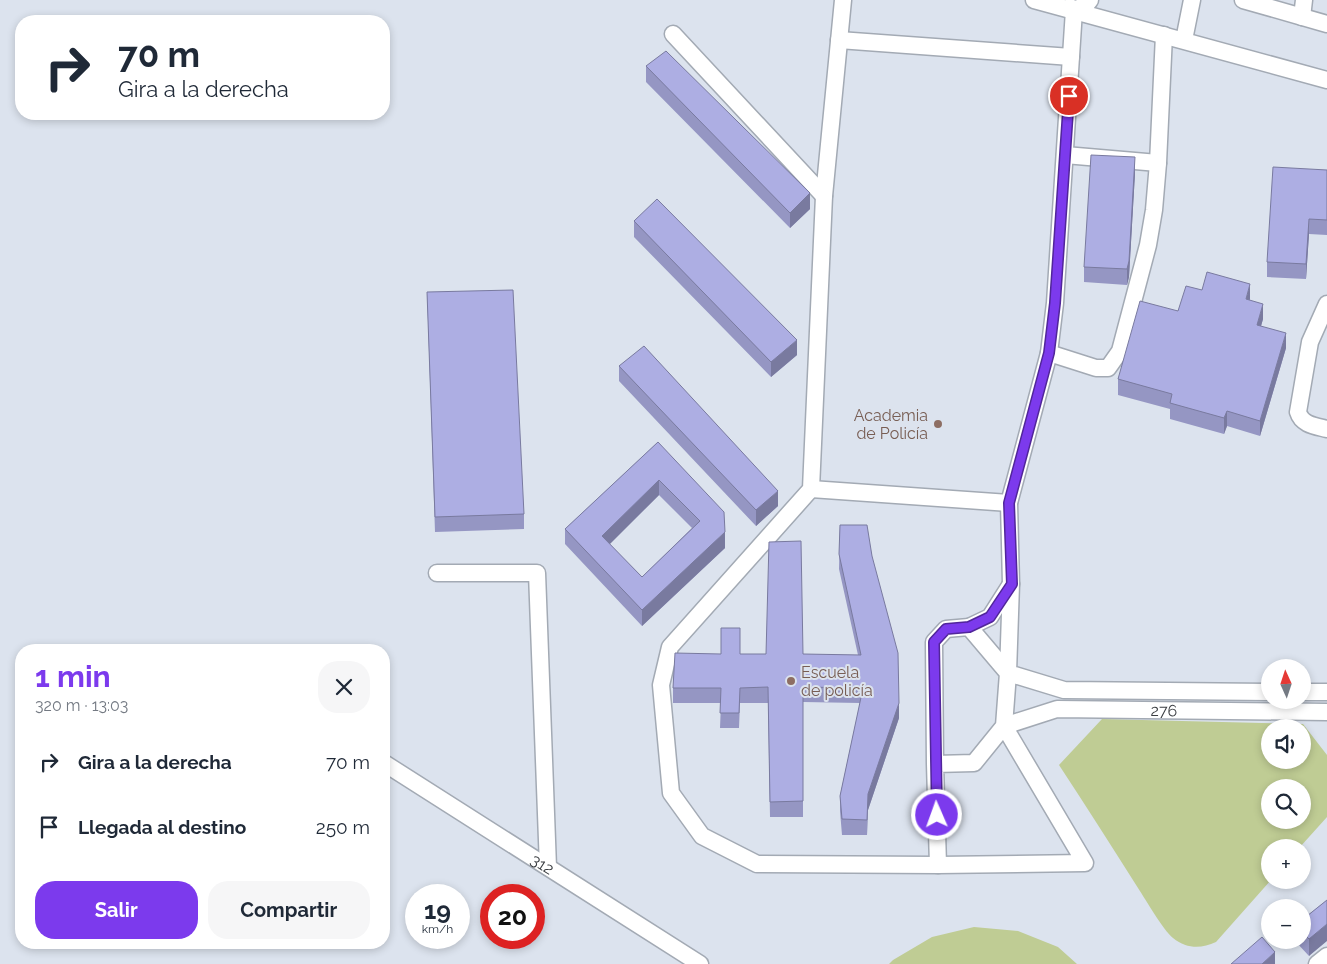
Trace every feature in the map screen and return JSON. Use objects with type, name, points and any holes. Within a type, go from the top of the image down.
[{"type":"street","points":[[843,0],[824,196],[811,489],[670,647],[661,685],[671,793],[702,836],[758,864],[938,865],[1085,863],[1004,726]]},
{"type":"street","points":[[1034,0],[1068,5],[1086,5],[1090,0]]},
{"type":"street","points":[[1184,40],[1192,0]]},
{"type":"street","points":[[1243,0],[1327,24]]},
{"type":"street","points":[[1302,17],[1304,0]]},
{"type":"street","points":[[1068,5],[1164,35],[1327,80]]},
{"type":"street","points":[[935,764],[974,763],[1004,726],[1012,584],[1009,503],[1049,353],[1055,303],[1071,57],[1068,5]]},
{"type":"street","points":[[673,34],[824,196]]},
{"type":"street","points":[[1049,353],[1096,368],[1108,368],[1120,352],[1148,245],[1154,210],[1164,35]]},
{"type":"street","points":[[839,40],[1071,57]]},
{"type":"street","points":[[1065,155],[1158,163]]},
{"type":"street","points":[[1327,304],[1310,342],[1298,412],[1300,419],[1308,424],[1327,429]]},
{"type":"street","points":[[811,489],[1009,503]]},
{"type":"street","points":[[437,573],[537,573],[548,867]]},
{"type":"street","points":[[938,865],[934,642],[946,629],[969,627],[990,617],[1012,584]]},
{"type":"street","points":[[969,627],[1008,673]]},
{"type":"street","name":"276","points":[[1008,673],[1064,690],[1261,692]]},
{"type":"street","points":[[1311,692],[1327,692]]},
{"type":"street","name":"276","points":[[1004,726],[1057,709],[1327,712]]},
{"type":"street","name":"312","points":[[390,766],[700,964]]},
{"type":"street","points":[[1317,964],[1327,956]]},
{"type":"green space","points":[[1102,719],[1261,723],[1261,769],[1311,769],[1311,734],[1327,755],[1327,817],[1307,839],[1261,839],[1261,889],[1263,889],[1216,942],[1199,947],[1189,946],[1173,938],[1160,922],[1059,765]]},
{"type":"green space","points":[[974,927],[1018,931],[1058,947],[1077,964],[889,964],[932,937]]},
{"type":"building","points":[[666,51],[810,193],[790,213],[646,66]]},
{"type":"building","points":[[1091,155],[1135,157],[1127,269],[1084,267]]},
{"type":"building","points":[[1273,167],[1327,170],[1327,220],[1309,219],[1306,264],[1267,262]]},
{"type":"building","points":[[657,199],[797,340],[771,362],[634,221]]},
{"type":"building","points":[[1207,272],[1250,284],[1246,299],[1263,304],[1257,325],[1286,333],[1260,421],[1227,411],[1224,418],[1170,403],[1172,394],[1118,379],[1140,301],[1178,311],[1186,286],[1202,290]]},
{"type":"building","points":[[513,290],[524,514],[435,517],[427,292]]},
{"type":"building","points":[[644,346],[778,491],[756,510],[619,366]]},
{"type":"building","points":[[658,442],[724,512],[725,532],[642,610],[565,529]],"holes":[[[659,480],[700,521],[642,577],[602,536]]]},
{"type":"building","points":[[840,525],[867,525],[872,556],[898,653],[899,703],[868,794],[867,820],[842,819],[840,796],[863,688],[803,687],[803,801],[770,802],[768,687],[740,688],[739,713],[720,713],[721,688],[673,688],[675,653],[721,654],[721,628],[740,628],[740,654],[766,654],[769,542],[801,541],[803,654],[861,655],[839,554]]},
{"type":"building","points":[[1327,900],[1327,924],[1311,937],[1311,913]]},
{"type":"building","points":[[1261,938],[1261,949],[1272,949],[1275,952],[1262,964],[1231,964]]},
{"type":"place","name":"Academia de Policía","points":[[938,424]]},
{"type":"place","name":"Escuela de policía","points":[[791,681]]},
{"type":"route","points":[[937,815],[934,642],[946,629],[969,627],[990,617],[1012,584],[1009,503],[1049,353],[1055,303],[1069,96]]}]
